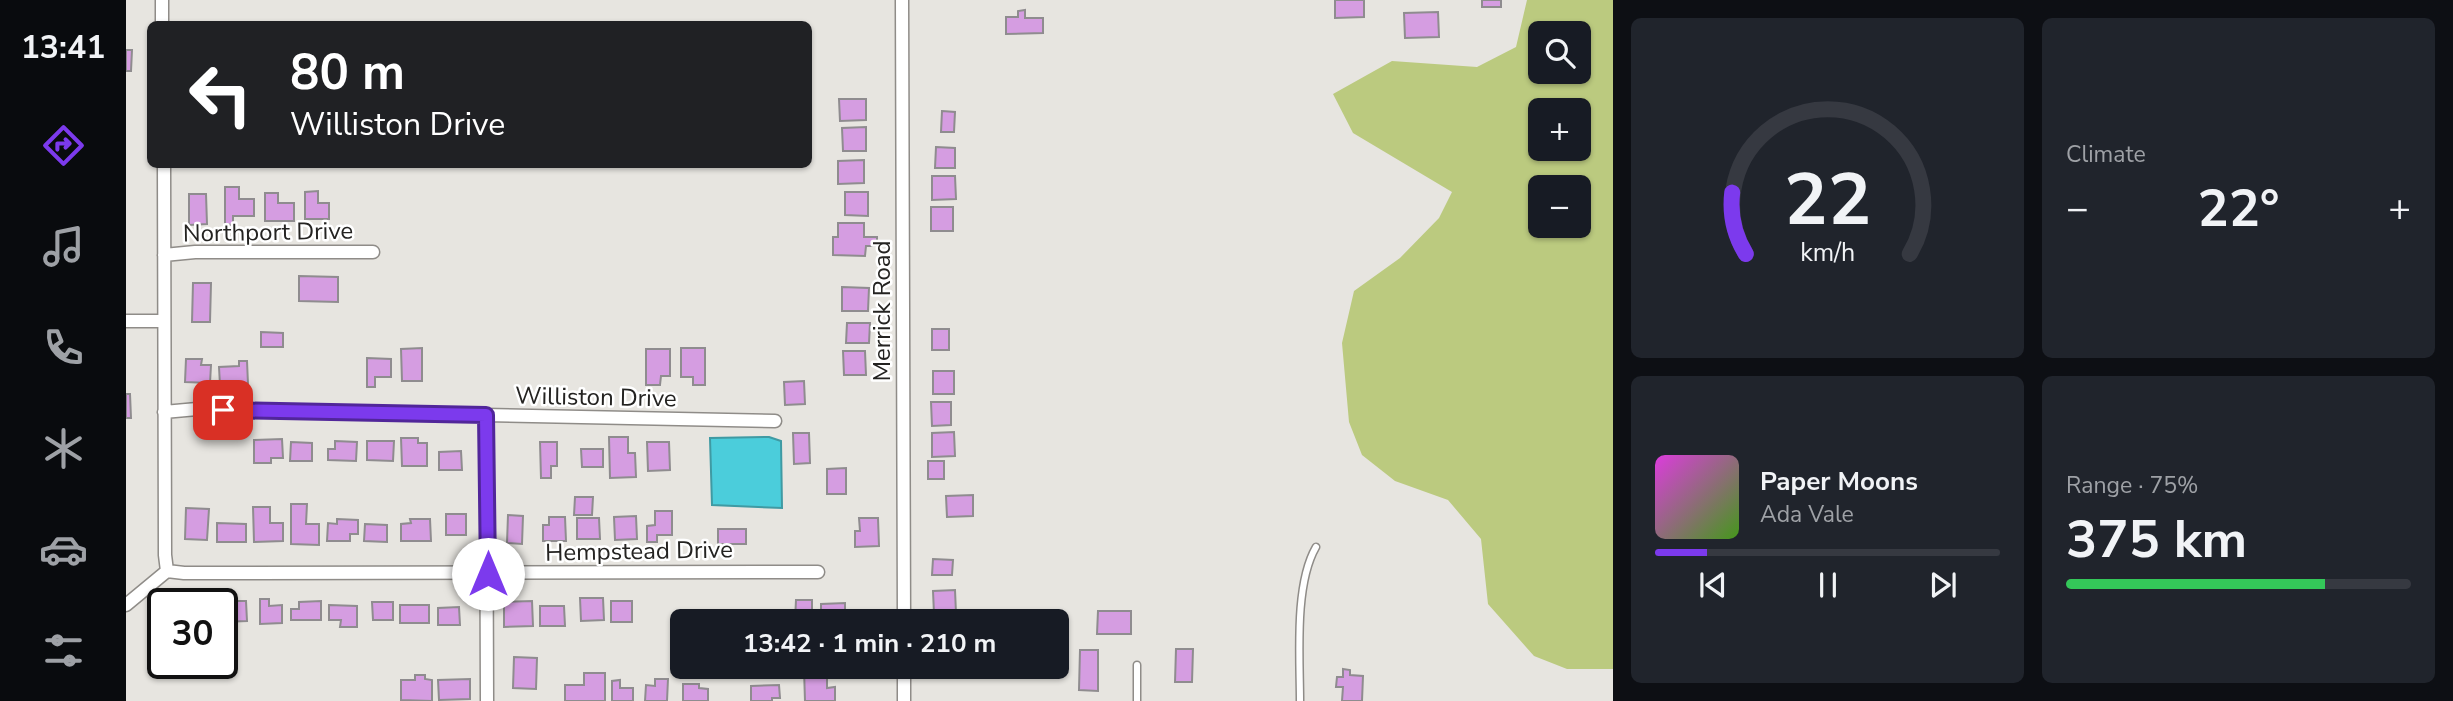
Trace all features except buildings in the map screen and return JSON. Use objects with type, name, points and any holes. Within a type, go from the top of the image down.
[{"type":"street","points":[[162,0],[162,21]]},
{"type":"street","name":"Merrick Road","points":[[902,0],[904,609]]},
{"type":"street","points":[[126,605],[167,571],[163,168]]},
{"type":"street","name":"Northport Drive","points":[[164,256],[195,252],[373,252]]},
{"type":"street","points":[[126,321],[163,321]]},
{"type":"street","name":"Williston Drive","points":[[164,412],[197,410],[775,421]]},
{"type":"street","points":[[486,415],[487,701]]},
{"type":"street","name":"Hempstead Drive","points":[[167,571],[488,574],[818,572]]},
{"type":"street","points":[[904,679],[905,701]]},
{"type":"lane","points":[[1300,701],[1303,596],[1307,566],[1316,547]]},
{"type":"lane","points":[[1137,665],[1137,701]]},
{"type":"green space","points":[[1527,0],[1613,0],[1613,669],[1567,669],[1534,656],[1488,604],[1481,539],[1448,500],[1395,481],[1362,455],[1349,422],[1342,343],[1354,291],[1400,258],[1439,218],[1452,192],[1353,133],[1333,94],[1392,61],[1477,67],[1516,47]]},
{"type":"water","points":[[769,437],[781,441],[782,508],[712,505],[710,438]]},
{"type":"route","points":[[223,410],[486,415],[488,574]]}]
